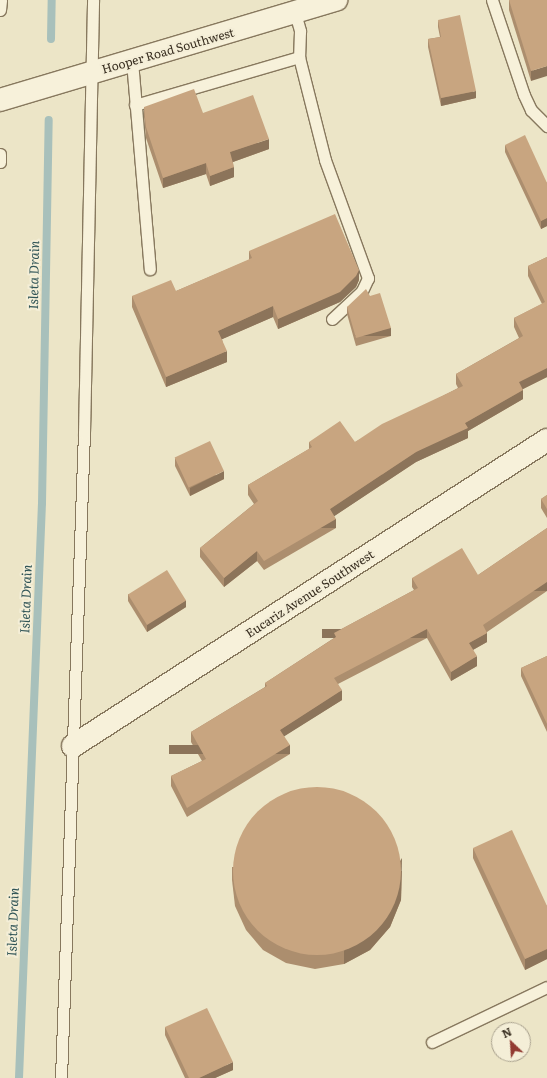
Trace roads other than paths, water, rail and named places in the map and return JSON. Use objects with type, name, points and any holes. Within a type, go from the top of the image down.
[{"type":"street","name":"Hooper Road Southwest","points":[[0,100],[92,74],[336,0]]},
{"type":"street","name":"Eucariz Avenue Southwest","points":[[73,746],[547,440]]},
{"type":"lane","points":[[0,10],[1,0]]},
{"type":"lane","points":[[61,1078],[73,746],[93,0]]},
{"type":"lane","points":[[492,0],[531,110],[547,126]]},
{"type":"lane","points":[[295,13],[300,31],[299,57],[325,160],[368,278],[362,291],[332,320]]},
{"type":"lane","points":[[135,105],[299,57]]},
{"type":"lane","points":[[132,61],[150,269]]},
{"type":"lane","points":[[0,154],[0,162]]},
{"type":"lane","points":[[432,1042],[547,987]]},
{"type":"waterway","name":"Isleta Drain","points":[[51,39],[52,0]]},
{"type":"waterway","name":"Isleta Drain","points":[[19,1078],[42,503],[49,120]]}]
